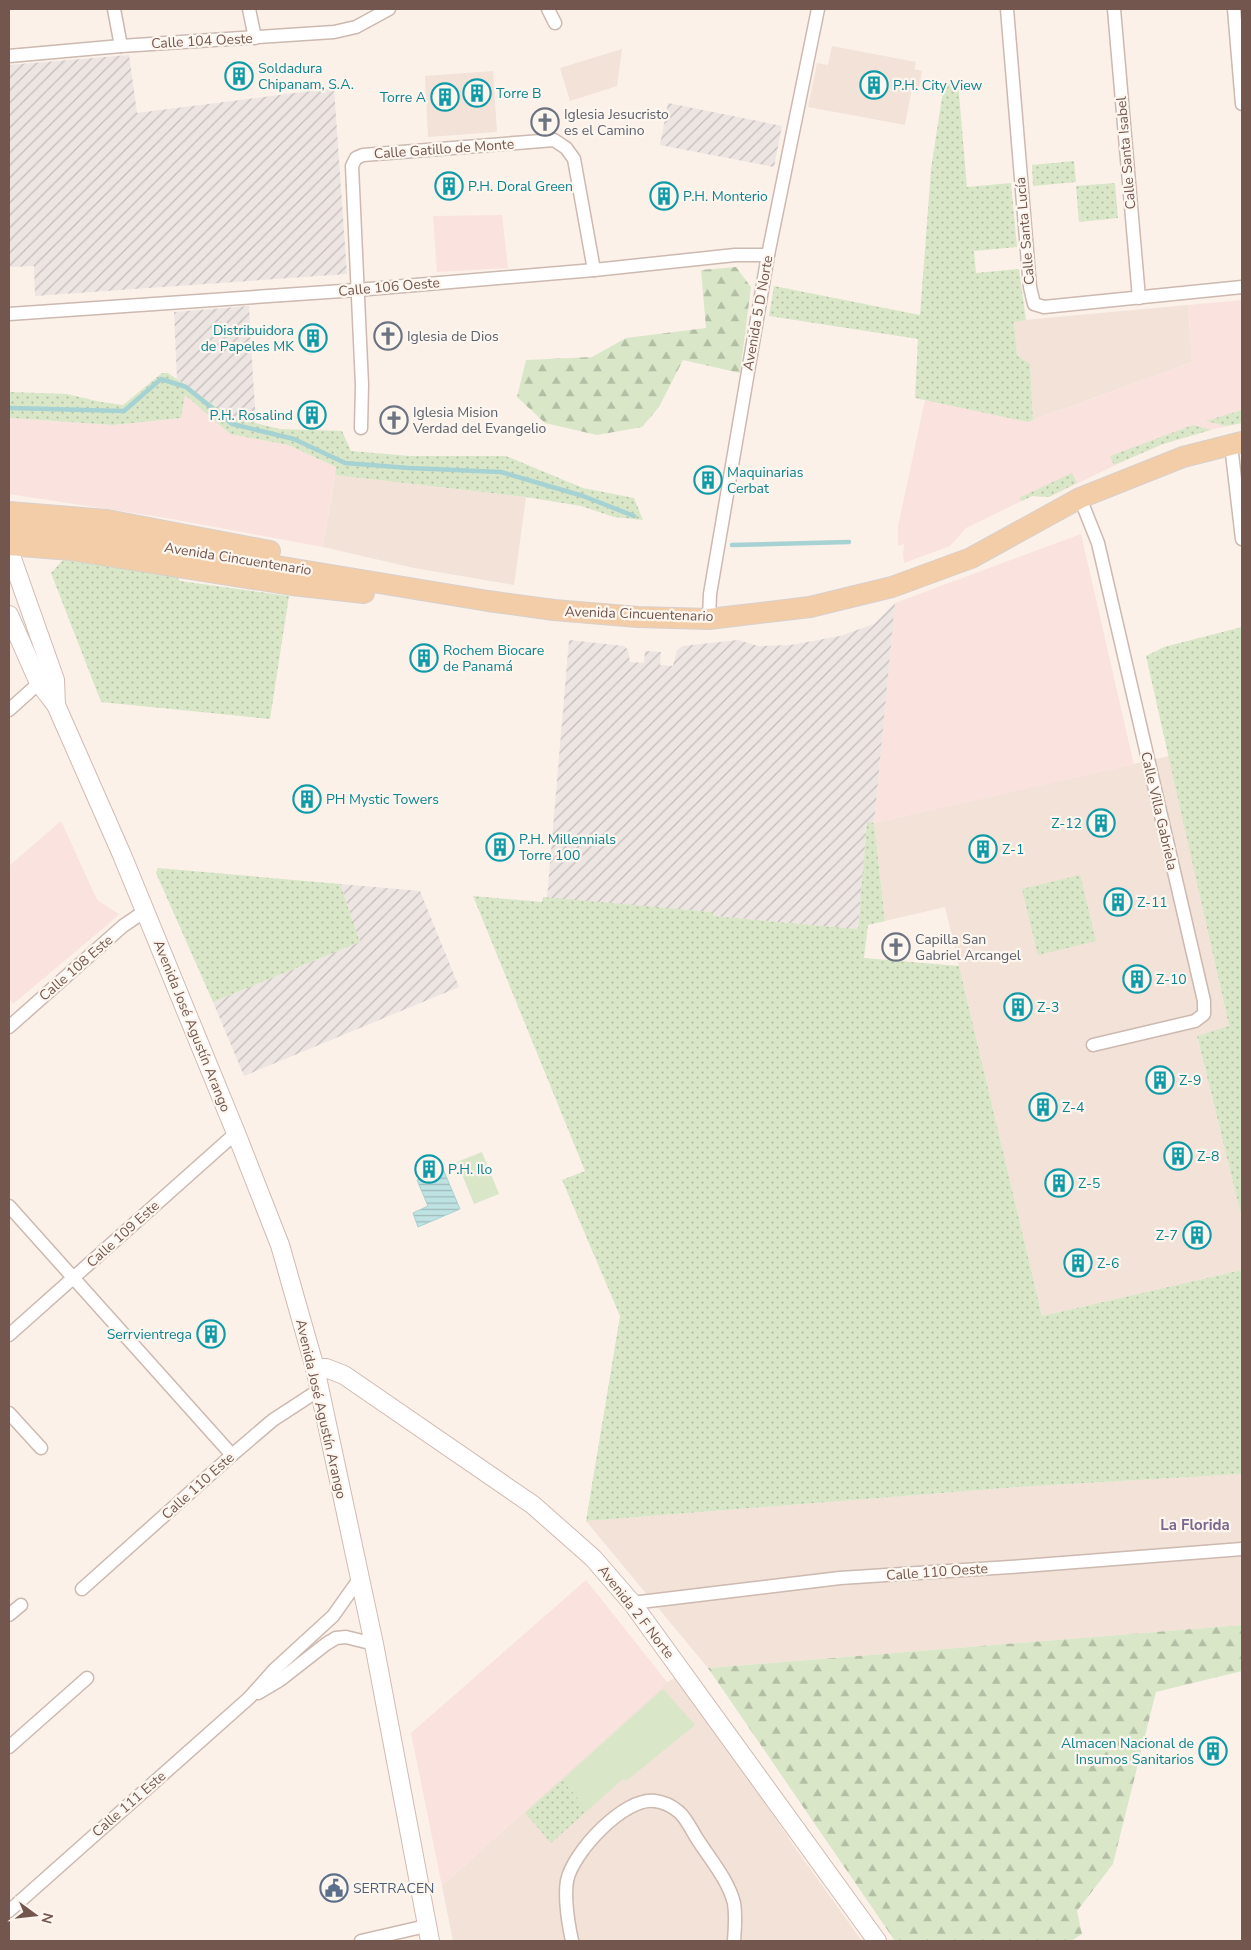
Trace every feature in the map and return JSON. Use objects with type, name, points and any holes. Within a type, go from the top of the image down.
[{"type":"main road","name":"Avenida Cincuentenario","points":[[9,530],[113,539],[488,601],[554,610],[638,617],[709,619],[810,607],[892,587],[971,558],[1080,498],[1183,457],[1237,444]]},
{"type":"main road","points":[[9,512],[107,520],[384,573],[423,590]]},
{"type":"main road","points":[[9,544],[71,550],[292,586],[380,595],[423,590]]},
{"type":"main road","name":"Avenida José Agustín Arango","points":[[9,550],[55,680],[56,705]]},
{"type":"main road","name":"Avenida José Agustín Arango","points":[[9,615],[39,683],[56,705],[145,911],[280,1245],[315,1368],[374,1644],[428,1933]]},
{"type":"main road","name":"Avenida 2 F Norte","points":[[315,1368],[326,1368],[344,1375],[533,1506],[593,1558],[632,1604],[877,1941]]},
{"type":"street","points":[[114,9],[121,46]]},
{"type":"street","points":[[249,9],[256,38]]},
{"type":"street","name":"Calle 104 Oeste","points":[[9,56],[121,46],[334,32],[356,27],[389,9]]},
{"type":"street","points":[[548,9],[555,23]]},
{"type":"street","name":"Avenida 5 D Norte","points":[[709,619],[710,594],[768,255],[818,9]]},
{"type":"street","name":"Calle Santa Lucía","points":[[1007,9],[1030,287],[1034,304],[1044,307],[1242,287]]},
{"type":"street","name":"Calle Santa Isabel","points":[[1114,9],[1139,298]]},
{"type":"street","points":[[1234,9],[1242,104]]},
{"type":"street","name":"Calle Gatillo de Monte","points":[[361,428],[362,384],[352,166],[356,158],[363,155],[554,140],[566,148],[574,159],[594,270]]},
{"type":"street","name":"Calle 106 Oeste","points":[[9,314],[357,290],[594,270],[735,255],[768,255]]},
{"type":"street","points":[[1237,444],[1242,539]]},
{"type":"street","name":"Calle Villa Gabriela","points":[[1080,498],[1098,543],[1204,1001],[1204,1014],[1195,1021],[1093,1045]]},
{"type":"street","points":[[9,710],[39,683]]},
{"type":"street","name":"Calle 108 Este","points":[[9,1027],[123,926],[145,911]]},
{"type":"street","name":"Calle 109 Este","points":[[9,1335],[236,1133]]},
{"type":"street","points":[[9,1206],[232,1455]]},
{"type":"street","name":"Calle 110 Este","points":[[82,1589],[273,1420],[319,1390]]},
{"type":"street","points":[[9,1412],[41,1448]]},
{"type":"street","name":"Calle 110 Oeste","points":[[632,1604],[840,1578],[1242,1549]]},
{"type":"street","name":"Calle 111 Este","points":[[9,1911],[249,1698],[274,1670],[332,1616],[360,1578]]},
{"type":"street","points":[[9,1615],[21,1605]]},
{"type":"street","name":"Calle 111 Este","points":[[249,1698],[280,1680],[336,1638],[346,1637],[374,1644]]},
{"type":"street","points":[[9,1747],[87,1678]]},
{"type":"street","points":[[572,1941],[566,1900],[567,1880],[573,1862],[582,1848],[625,1808],[638,1802],[654,1800],[669,1805],[680,1814],[728,1887],[734,1904],[734,1941]]},
{"type":"street","points":[[361,1941],[428,1933]]},
{"type":"shaded area","points":[[832,46],[916,62],[914,69],[922,71],[919,88],[912,88],[905,125],[808,107],[817,63],[828,65]]},
{"type":"shaded area","points":[[622,49],[617,86],[570,101],[560,68]]},
{"type":"shaded area","points":[[129,55],[137,113],[334,88],[347,274],[35,296],[34,266],[9,267],[9,65]]},
{"type":"shaded area","points":[[493,71],[497,132],[428,137],[425,76]]},
{"type":"shaded area","points":[[668,103],[782,126],[774,167],[660,145]]},
{"type":"shaded area","points":[[502,215],[508,268],[437,272],[433,216]]},
{"type":"shaded area","points":[[1242,300],[1242,423],[1205,431],[1163,444],[1049,497],[1032,496],[966,528],[950,546],[904,563],[904,544],[898,546],[898,526],[925,400],[1028,422],[1192,362],[1188,305]]},
{"type":"shaded area","points":[[1188,305],[1192,362],[1033,420],[1030,364],[1017,355],[1014,321]]},
{"type":"shaded area","points":[[249,306],[256,423],[230,417],[177,379],[174,312]]},
{"type":"shaded area","points":[[185,394],[230,434],[288,445],[336,467],[323,547],[166,518],[9,494],[9,418],[113,425],[181,418]]},
{"type":"shaded area","points":[[335,475],[526,497],[514,585],[414,568],[323,547]]},
{"type":"shaded area","points":[[1081,534],[1134,765],[874,823],[895,603]]},
{"type":"shaded area","points":[[895,603],[874,823],[867,823],[858,929],[713,916],[713,912],[547,898],[569,640],[624,646],[628,650],[630,662],[644,663],[645,651],[661,652],[660,665],[673,666],[677,650],[683,646],[738,640],[758,646],[791,645],[840,636],[874,624]]},
{"type":"shaded area","points":[[1169,756],[1229,1027],[1197,1037],[1242,1219],[1242,1270],[1042,1316],[945,907],[885,921],[874,823]]},
{"type":"shaded area","points":[[61,821],[97,900],[119,914],[13,1004],[9,998],[9,866]]},
{"type":"shaded area","points":[[340,884],[420,891],[459,987],[244,1076],[213,1002],[360,942]]},
{"type":"shaded area","name":"La Florida","points":[[1242,1474],[1242,1625],[708,1668],[586,1521],[1018,1487]]},
{"type":"shaded area","points":[[586,1580],[667,1682],[442,1886],[411,1733]]},
{"type":"shaded area","points":[[679,1676],[796,1849],[862,1941],[453,1941],[442,1886],[667,1682]]},
{"type":"green space","points":[[958,82],[967,187],[1011,183],[1017,247],[974,251],[976,273],[1019,269],[1026,320],[1014,322],[1017,355],[1030,364],[1033,420],[1028,422],[915,398],[918,339],[769,316],[774,286],[920,315],[931,169],[944,84]]},
{"type":"green space","points":[[1074,161],[1076,182],[1033,186],[1032,165]]},
{"type":"green space","points":[[1115,183],[1118,218],[1079,222],[1076,186]]},
{"type":"green space","points":[[736,267],[751,287],[740,373],[683,360],[659,407],[642,427],[597,435],[545,423],[517,397],[526,360],[592,357],[626,338],[706,328],[701,270]]},
{"type":"green space","points":[[162,373],[168,373],[231,417],[280,429],[342,431],[351,451],[410,456],[506,456],[583,488],[634,498],[643,520],[614,517],[581,506],[526,497],[335,475],[336,467],[288,445],[230,434],[185,395],[181,418],[113,425],[9,418],[9,392],[67,394],[123,405]]},
{"type":"green space","points":[[1242,410],[1242,423],[1226,426],[1206,421]]},
{"type":"green space","points":[[1193,425],[1211,430],[1163,444],[1114,465],[1110,456]]},
{"type":"green space","points":[[1072,473],[1077,483],[1049,497],[1032,496],[1022,501],[1019,498]]},
{"type":"green space","points":[[63,560],[176,575],[180,581],[289,596],[270,719],[101,702],[51,573]]},
{"type":"green space","points":[[1242,627],[1242,1219],[1197,1036],[1229,1026],[1146,656],[1164,647]]},
{"type":"green space","points":[[867,822],[874,823],[885,921],[868,925],[864,958],[959,966],[1042,1316],[1242,1270],[1242,1474],[1018,1487],[586,1521],[620,1316],[562,1180],[585,1171],[473,896],[542,902],[543,897],[713,912],[713,916],[858,929]]},
{"type":"green space","points":[[158,868],[340,884],[360,942],[213,1002],[156,873]]},
{"type":"green space","points":[[1080,875],[1096,941],[1038,955],[1022,889]]},
{"type":"green space","points":[[482,1152],[499,1194],[474,1204],[457,1162]]},
{"type":"green space","points":[[1242,1625],[1242,1671],[1156,1692],[1113,1864],[1077,1911],[1082,1934],[1071,1941],[895,1941],[708,1668]]},
{"type":"green space","points":[[663,1689],[695,1725],[626,1781],[623,1779],[588,1810],[562,1780]]},
{"type":"green space","points":[[562,1780],[588,1810],[551,1843],[525,1813]]},
{"type":"water","points":[[443,1169],[460,1209],[418,1227],[413,1213],[428,1206],[417,1180]]},
{"type":"waterway","points":[[9,408],[124,411],[161,379],[186,387],[232,424],[294,439],[345,463],[501,472],[583,496],[634,516]]},
{"type":"waterway","points":[[732,545],[849,542]]},
{"type":"place","name":"Soldadura Chipanam, S.A.","points":[[239,76]]},
{"type":"place","name":"P.H. City View","points":[[874,85]]},
{"type":"place","name":"Torre B","points":[[477,93]]},
{"type":"place","name":"Torre A","points":[[445,97]]},
{"type":"place","name":"Iglesia Jesucristo es el Camino","points":[[545,122]]},
{"type":"place","name":"P.H. Doral Green","points":[[449,186]]},
{"type":"place","name":"P.H. Monterio","points":[[664,196]]},
{"type":"place","name":"Iglesia de Dios","points":[[388,336]]},
{"type":"place","name":"Distribuidora de Papeles MK","points":[[313,338]]},
{"type":"place","name":"P.H. Rosalind","points":[[312,415]]},
{"type":"place","name":"Iglesia Mision Verdad del Evangelio","points":[[394,420]]},
{"type":"place","name":"Maquinarias Cerbat","points":[[708,480]]},
{"type":"place","name":"Rochem Biocare de Panamá","points":[[424,658]]},
{"type":"place","name":"PH Mystic Towers","points":[[307,799]]},
{"type":"place","name":"Z-12","points":[[1101,823]]},
{"type":"place","name":"P.H. Millennials Torre 100","points":[[500,847]]},
{"type":"place","name":"Z-1","points":[[983,849]]},
{"type":"place","name":"Z-11","points":[[1118,902]]},
{"type":"place","name":"Capilla San Gabriel Arcangel","points":[[896,947]]},
{"type":"place","name":"Z-10","points":[[1137,979]]},
{"type":"place","name":"Z-3","points":[[1018,1007]]},
{"type":"place","name":"Z-9","points":[[1160,1080]]},
{"type":"place","name":"Z-4","points":[[1043,1107]]},
{"type":"place","name":"Z-8","points":[[1178,1156]]},
{"type":"place","name":"P.H. Ilo","points":[[429,1169]]},
{"type":"place","name":"Z-5","points":[[1059,1183]]},
{"type":"place","name":"Z-7","points":[[1197,1235]]},
{"type":"place","name":"Z-6","points":[[1078,1263]]},
{"type":"place","name":"Serrvientrega","points":[[211,1334]]},
{"type":"place","name":"Almacen Nacional de Insumos Sanitarios","points":[[1213,1751]]},
{"type":"place","name":"SERTRACEN","points":[[334,1888]]},
{"type":"district","name":"La Florida","points":[[1195,1525]]}]
